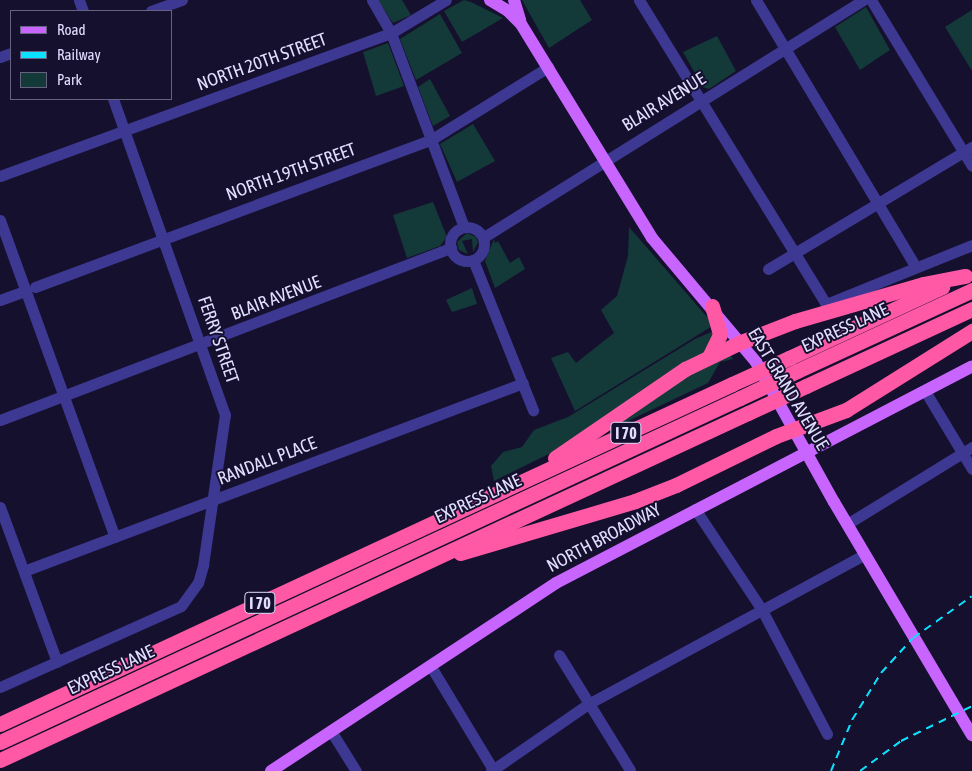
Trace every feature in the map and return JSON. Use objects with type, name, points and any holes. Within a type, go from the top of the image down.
[{"type":"highway","points":[[520,483],[675,375],[708,357],[795,321],[923,284],[968,274]]},
{"type":"highway","name":"I 70","points":[[0,724],[968,274]]},
{"type":"highway","name":"EXPRESS LANE","points":[[0,742],[972,290]]},
{"type":"highway","points":[[708,357],[720,334],[712,306]]},
{"type":"highway","name":"I 70","points":[[4,758],[972,309]]},
{"type":"highway","points":[[441,556],[470,552],[635,501],[794,430],[824,420],[860,402],[972,331]]},
{"type":"main road","name":"EAST GRAND AVENUE","points":[[490,0],[508,11],[521,24],[652,238],[742,342],[972,735]]},
{"type":"main road","name":"EAST GRAND AVENUE","points":[[514,0],[521,24]]},
{"type":"main road","name":"NORTH BROADWAY","points":[[271,771],[556,583],[972,366]]},
{"type":"street","points":[[154,10],[182,0]]},
{"type":"street","points":[[372,0],[391,33],[464,227]]},
{"type":"street","name":"NORTH 20TH STREET","points":[[0,176],[391,33],[446,0]]},
{"type":"street","points":[[639,0],[826,304],[972,244]]},
{"type":"street","points":[[756,0],[916,267]]},
{"type":"street","name":"BLAIR AVENUE","points":[[484,237],[604,160],[863,0]]},
{"type":"street","points":[[871,0],[968,150],[972,166]]},
{"type":"street","name":"NORTH 19TH STREET","points":[[0,300],[432,139],[548,67]]},
{"type":"street","name":"FERRY STREET","points":[[57,662],[174,611],[189,600],[203,565],[226,414],[114,100]]},
{"type":"street","points":[[768,269],[795,255],[968,150]]},
{"type":"street","points":[[0,220],[30,289],[64,396],[115,537]]},
{"type":"street","points":[[464,227],[475,229],[484,237],[482,252],[473,260],[460,259],[451,248],[452,235],[464,227]]},
{"type":"street","name":"BLAIR AVENUE","points":[[0,420],[451,248]]},
{"type":"street","points":[[473,260],[533,410]]},
{"type":"street","name":"RANDALL PLACE","points":[[24,571],[523,383]]},
{"type":"street","points":[[925,391],[967,450],[972,469]]},
{"type":"street","points":[[847,524],[967,450]]},
{"type":"street","points":[[0,507],[57,662],[0,687]]},
{"type":"street","points":[[695,509],[762,610],[827,734]]},
{"type":"street","points":[[430,665],[492,771],[588,704],[865,554]]},
{"type":"street","points":[[559,654],[630,770]]},
{"type":"street","points":[[331,731],[356,771]]},
{"type":"green space","points":[[378,0],[402,0],[411,15],[393,23]]},
{"type":"green space","points":[[464,0],[503,18],[462,42],[444,11]]},
{"type":"green space","points":[[522,0],[580,0],[592,20],[549,48]]},
{"type":"green space","points":[[866,7],[890,50],[860,70],[835,27]]},
{"type":"green space","points":[[972,10],[972,71],[945,27]]},
{"type":"green space","points":[[440,14],[462,53],[416,80],[400,39]]},
{"type":"green space","points":[[717,36],[736,71],[709,89],[703,87],[683,52]]},
{"type":"green space","points":[[388,43],[404,86],[376,96],[363,52]]},
{"type":"green space","points":[[430,79],[450,116],[433,126],[418,87]]},
{"type":"green space","points":[[473,124],[495,161],[457,182],[440,144]]},
{"type":"green space","points":[[433,202],[447,237],[440,246],[407,258],[393,215]]},
{"type":"green space","points":[[629,227],[714,325],[575,411],[551,358],[568,352],[576,363],[614,333],[601,310],[617,296],[628,256]]},
{"type":"green space","points":[[467,233],[476,237],[478,242],[473,252],[472,239],[462,241],[468,254],[459,250],[457,242]]},
{"type":"green space","points":[[494,239],[495,243],[498,241],[510,263],[519,257],[525,269],[495,288],[485,261]]},
{"type":"green space","points":[[472,288],[477,304],[452,312],[446,300]]},
{"type":"green space","points":[[716,330],[705,354],[559,449],[494,481],[491,466],[503,452],[522,447],[534,430],[568,417],[695,339]]},
{"type":"green space","points":[[730,355],[733,359],[720,362],[708,383],[590,439],[680,377]]},
{"type":"railway","points":[[831,771],[852,720],[881,673],[913,638],[972,596]]},
{"type":"railway","points":[[860,771],[901,741],[972,706]]}]
